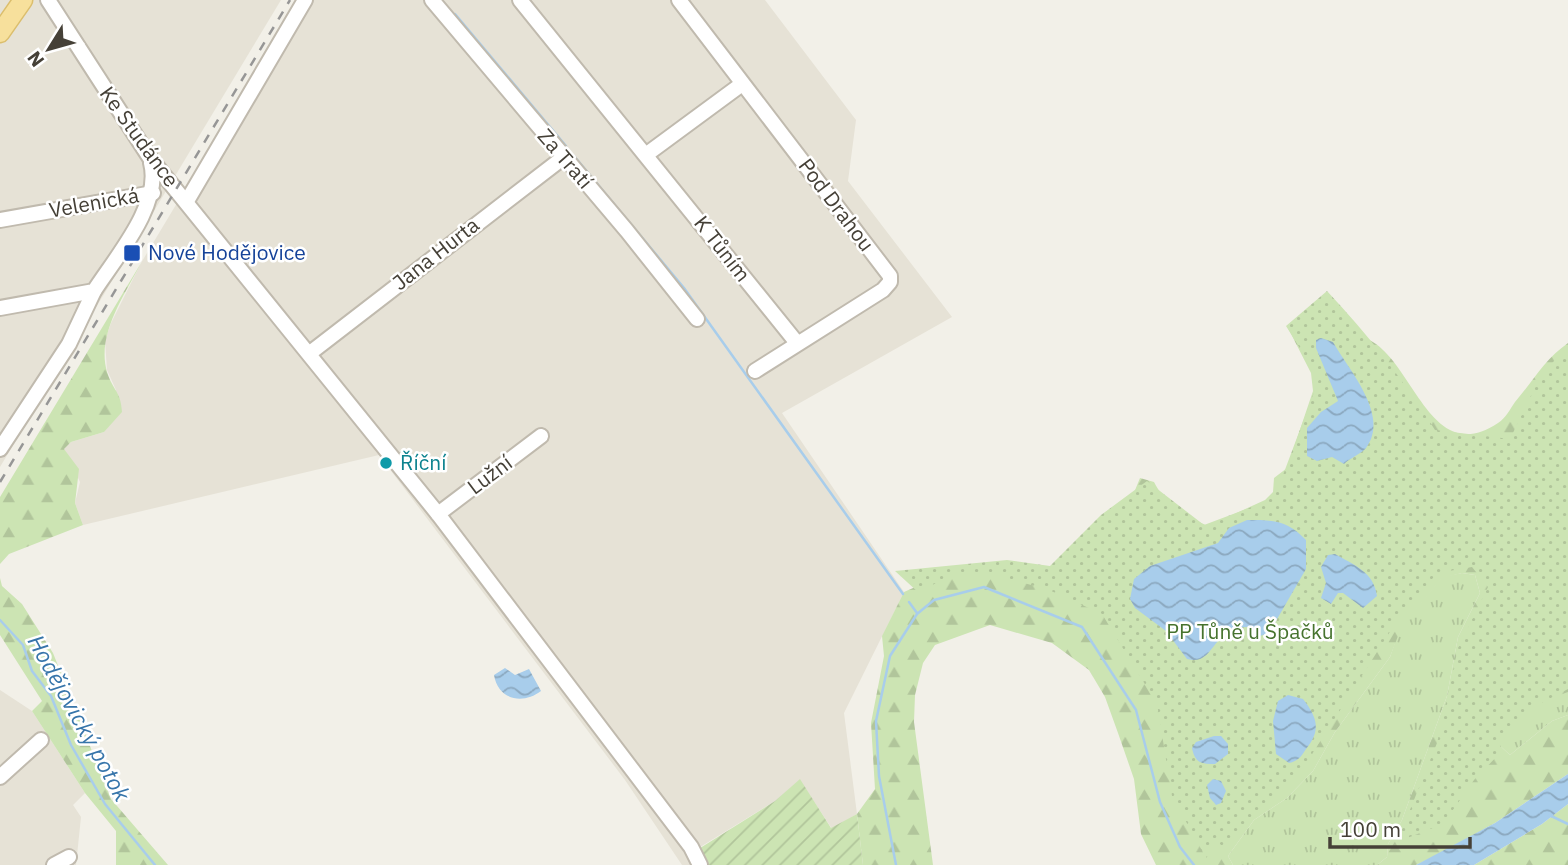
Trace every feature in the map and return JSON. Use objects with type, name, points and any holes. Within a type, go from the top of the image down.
[{"type":"main road","points":[[0,33],[23,0]]},
{"type":"street","name":"Ke Studánce","points":[[48,0],[149,158],[187,201]]},
{"type":"street","points":[[305,0],[187,201],[438,514],[691,847],[700,865]]},
{"type":"street","name":"Za Tratí","points":[[432,0],[696,319]]},
{"type":"street","name":"K Tůním","points":[[520,0],[797,343]]},
{"type":"street","name":"Pod Drahou","points":[[679,0],[890,276],[890,282],[883,290],[755,371]]},
{"type":"street","points":[[647,155],[742,84]]},
{"type":"street","name":"Jana Hurta","points":[[310,353],[564,157]]},
{"type":"street","name":"Velenická","points":[[0,220],[153,193],[155,176],[149,158]]},
{"type":"street","points":[[0,449],[69,344],[94,291],[128,240],[153,193]]},
{"type":"street","points":[[0,308],[94,291]]},
{"type":"street","name":"Lužní","points":[[438,514],[541,436]]},
{"type":"street","points":[[0,777],[41,740]]},
{"type":"shaded area","points":[[0,0],[281,0],[0,467]]},
{"type":"shaded area","points":[[299,0],[765,0],[856,120],[848,181],[952,317],[782,413],[904,592],[844,713],[857,814],[832,829],[800,780],[775,801],[697,849],[704,865],[682,865],[625,780],[379,455],[83,525],[75,503],[80,482],[64,449],[71,442],[104,432],[116,390],[107,370],[105,340],[111,323],[141,263]]},
{"type":"shaded area","points":[[0,690],[32,711],[85,793],[73,805],[81,817],[76,865],[0,865]]},
{"type":"green space","points":[[141,263],[114,315],[105,343],[107,372],[120,400],[122,412],[104,432],[71,442],[64,449],[79,469],[75,503],[83,525],[9,554],[0,564],[0,497]]},
{"type":"green space","name":"PP Tůně u Špačků","points":[[1327,291],[1384,358],[1435,430],[1510,439],[1541,375],[1568,346],[1568,689],[1530,709],[1498,742],[1503,750],[1474,780],[1443,824],[1397,842],[1437,743],[1458,648],[1488,587],[1472,567],[1437,573],[1391,630],[1295,781],[1255,814],[1223,847],[1218,842],[1206,858],[1172,796],[1157,704],[1102,614],[1049,590],[996,575],[951,574],[919,593],[895,571],[1007,560],[1050,566],[1101,515],[1147,481],[1204,525],[1265,502],[1277,491],[1319,379],[1286,326]]},
{"type":"green space","name":"PP Tůně u Špačků","points":[[1303,312],[1350,330],[1376,344],[1390,357],[1428,410],[1442,425],[1458,433],[1476,433],[1501,421],[1546,363],[1568,343],[1568,692],[1546,700],[1537,681],[1497,743],[1510,755],[1552,721],[1568,715],[1568,774],[1495,823],[1416,865],[1377,865],[1387,857],[1388,844],[1402,820],[1447,696],[1458,637],[1480,593],[1475,575],[1462,573],[1442,578],[1401,628],[1390,657],[1335,732],[1313,771],[1287,798],[1254,820],[1228,856],[1233,865],[1156,865],[1141,834],[1134,779],[1105,697],[1089,670],[1052,643],[990,625],[935,645],[923,663],[915,695],[914,722],[933,865],[863,865],[857,814],[875,789],[871,723],[884,656],[882,636],[904,592],[954,570],[1043,574],[1129,505],[1140,478],[1154,482],[1158,490],[1176,508],[1208,526],[1265,500],[1273,492],[1274,478],[1287,468],[1313,391],[1311,373],[1288,328]]},
{"type":"green space","points":[[1462,573],[1475,575],[1480,593],[1458,637],[1447,696],[1402,820],[1388,844],[1387,857],[1377,865],[1233,865],[1228,856],[1254,820],[1287,798],[1313,771],[1335,732],[1390,657],[1400,628],[1442,577]]},
{"type":"green space","points":[[0,578],[2,586],[22,604],[53,653],[111,799],[168,865],[116,865],[116,831],[85,793],[32,711],[42,701],[0,635]]},
{"type":"green space","points":[[1568,692],[1568,715],[1552,721],[1510,755],[1497,743],[1522,694]]},
{"type":"green space","points":[[800,779],[831,828],[857,814],[863,865],[704,865],[697,850],[775,801]]},
{"type":"green space","points":[[1568,804],[1568,865],[1474,865],[1542,824]]},
{"type":"water","points":[[1321,338],[1333,342],[1357,379],[1371,408],[1374,422],[1366,448],[1344,464],[1332,457],[1317,461],[1307,456],[1307,428],[1321,412],[1338,401],[1316,348],[1316,340]]},
{"type":"water","points":[[1247,520],[1280,522],[1293,528],[1306,540],[1306,569],[1269,633],[1260,636],[1251,627],[1238,628],[1220,638],[1203,657],[1196,660],[1187,659],[1166,631],[1135,608],[1130,599],[1134,579],[1150,566],[1218,543],[1229,528]]},
{"type":"water","points":[[1335,554],[1362,570],[1372,581],[1377,596],[1363,608],[1343,593],[1338,593],[1331,604],[1321,598],[1326,583],[1321,567],[1328,555]]},
{"type":"water","points":[[505,668],[515,675],[529,669],[541,691],[519,699],[506,695],[500,690],[494,675]]},
{"type":"water","points":[[1288,695],[1303,699],[1316,724],[1311,742],[1299,758],[1289,763],[1276,754],[1273,721],[1278,701]]},
{"type":"water","points":[[1221,736],[1228,744],[1228,754],[1215,764],[1199,762],[1192,748],[1196,742]]},
{"type":"water","points":[[1568,774],[1568,804],[1542,824],[1474,865],[1416,865],[1495,823]]},
{"type":"water","points":[[1213,779],[1221,781],[1226,791],[1221,803],[1216,805],[1210,798],[1207,785]]},
{"type":"waterway","points":[[455,14],[566,146]]},
{"type":"waterway","points":[[574,156],[684,288],[903,594]]},
{"type":"waterway","points":[[896,865],[879,776],[876,721],[890,656],[917,614],[934,600],[984,587],[1082,627],[1136,710],[1160,802],[1180,847],[1194,865]]},
{"type":"waterway","points":[[909,602],[917,613]]},
{"type":"waterway","name":"Hodějovický potok","points":[[0,620],[23,645],[32,671],[51,696],[71,745],[105,804],[155,865]]},
{"type":"waterway","points":[[1549,815],[1568,824]]},
{"type":"railway","points":[[0,482],[290,0]]},
{"type":"place","name":"Nové Hodějovice","points":[[132,253]]},
{"type":"place","name":"Říční","points":[[386,463]]}]
